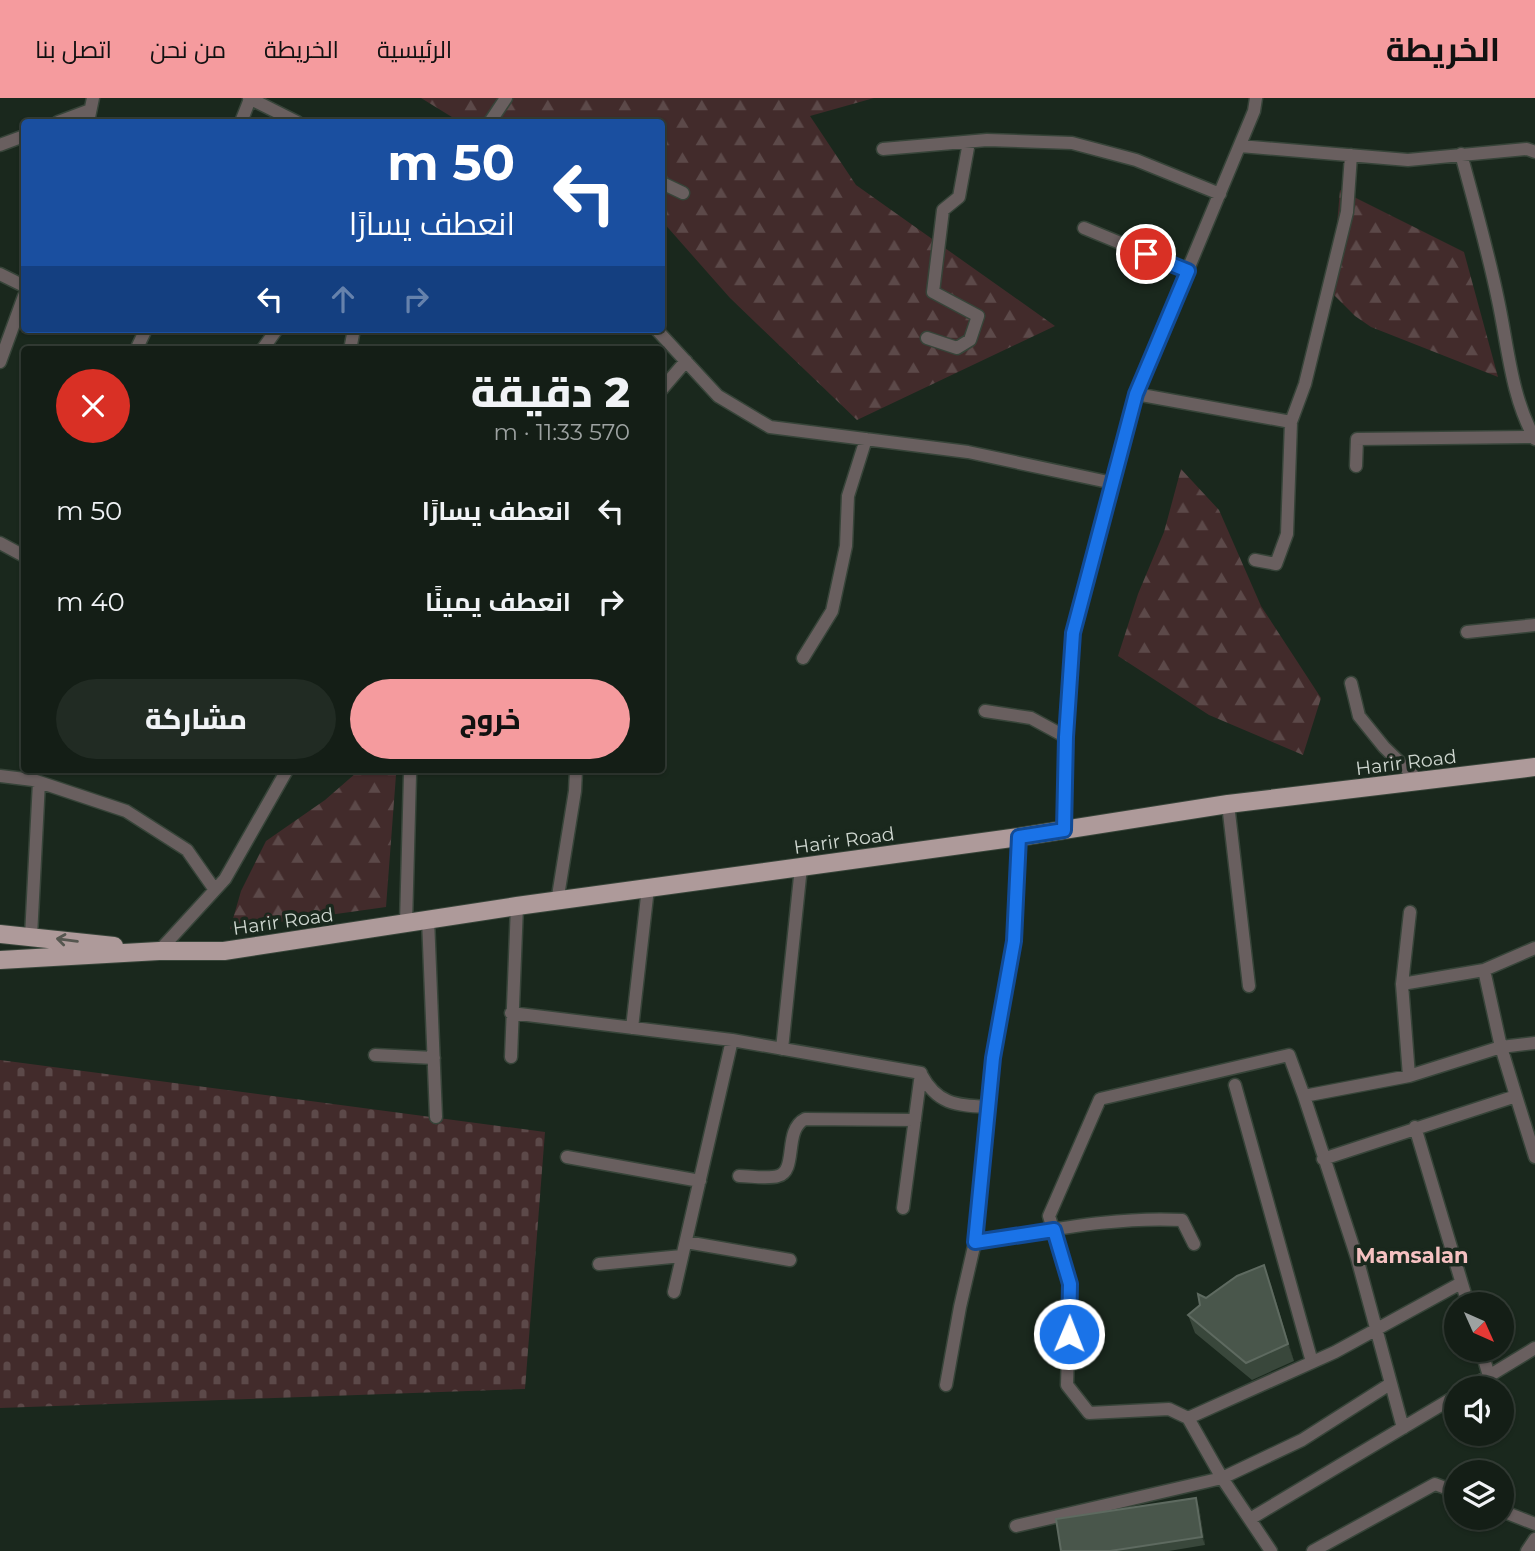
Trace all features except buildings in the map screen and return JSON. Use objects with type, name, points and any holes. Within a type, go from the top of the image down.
[{"type":"main road","name":"Harir Road","points":[[159,951],[224,951],[517,906],[1019,837],[1228,804],[1535,767]]},
{"type":"main road","points":[[0,934],[159,951]]},
{"type":"main road","points":[[0,960],[159,951]]},
{"type":"street","points":[[492,119],[506,98]]},
{"type":"street","points":[[1064,830],[1066,737],[1073,633],[1136,394],[1240,146],[1254,111],[1256,98]]},
{"type":"street","points":[[243,119],[255,100],[291,119]]},
{"type":"street","points":[[66,119],[90,110]]},
{"type":"street","points":[[0,145],[21,137]]},
{"type":"street","points":[[884,149],[969,142],[1072,143],[1136,160],[1220,194]]},
{"type":"street","points":[[927,338],[957,348],[970,340],[978,316],[933,292],[943,210],[959,197],[969,142]]},
{"type":"street","points":[[1240,146],[1408,160],[1527,149],[1535,152]]},
{"type":"street","points":[[1356,466],[1357,439],[1534,438],[1524,417],[1511,371],[1488,253],[1461,154]]},
{"type":"street","points":[[1255,560],[1276,564],[1287,534],[1291,422],[1304,384],[1348,212],[1352,155]]},
{"type":"street","points":[[665,184],[683,193]]},
{"type":"street","points":[[1084,229],[1188,271]]},
{"type":"street","points":[[0,274],[21,284]]},
{"type":"street","points":[[0,362],[21,304]]},
{"type":"street","points":[[660,333],[719,396],[771,427],[968,452],[1113,483]]},
{"type":"street","points":[[665,386],[686,361]]},
{"type":"street","points":[[1136,394],[1291,422]]},
{"type":"street","points":[[803,658],[832,611],[846,547],[848,496],[866,439]]},
{"type":"street","points":[[0,543],[21,554]]},
{"type":"street","points":[[1468,632],[1535,625]]},
{"type":"street","points":[[1350,683],[1359,716],[1384,747],[1419,781]]},
{"type":"street","points":[[985,711],[1031,718],[1066,737]]},
{"type":"street","points":[[159,951],[225,879],[285,773]]},
{"type":"street","points":[[561,900],[558,896],[576,773]]},
{"type":"street","points":[[406,923],[410,775]]},
{"type":"street","points":[[0,776],[39,782],[126,811],[187,850],[215,890]]},
{"type":"street","points":[[31,936],[39,782]]},
{"type":"street","points":[[1228,804],[1248,986]]},
{"type":"street","points":[[946,1385],[975,1242],[993,1058],[1014,941],[1019,837]]},
{"type":"street","points":[[782,1049],[801,867]]},
{"type":"street","points":[[632,1028],[648,888]]},
{"type":"street","points":[[511,1058],[517,906]]},
{"type":"street","points":[[1409,1076],[1402,984],[1410,912]]},
{"type":"street","points":[[428,919],[436,1117]]},
{"type":"street","points":[[1402,984],[1483,970],[1535,948]]},
{"type":"street","points":[[1483,970],[1501,1047],[1535,1157]]},
{"type":"street","points":[[511,1013],[732,1040],[921,1073]]},
{"type":"street","points":[[674,1292],[732,1040]]},
{"type":"street","points":[[1304,1096],[1409,1076],[1501,1047],[1535,1043]]},
{"type":"street","points":[[375,1055],[434,1058]]},
{"type":"street","points":[[1271,1551],[1222,1478],[1188,1418],[1169,1409],[1089,1413],[1067,1385],[1070,1284],[1049,1216],[1100,1100],[1289,1055],[1357,1258],[1403,1427]]},
{"type":"street","points":[[921,1073],[930,1090],[944,1099],[964,1105],[987,1107]]},
{"type":"street","points":[[902,1208],[921,1073]]},
{"type":"street","points":[[1235,1085],[1312,1363]]},
{"type":"street","points":[[1323,1159],[1516,1096]]},
{"type":"street","points":[[739,1176],[778,1177],[784,1173],[794,1129],[805,1119],[915,1120]]},
{"type":"street","points":[[1415,1128],[1464,1292]]},
{"type":"street","points":[[567,1157],[700,1181]]},
{"type":"street","points":[[975,1242],[1088,1224],[1182,1220],[1194,1244]]},
{"type":"street","points":[[686,1242],[790,1260]]},
{"type":"street","points":[[599,1264],[682,1256]]},
{"type":"street","points":[[1188,1418],[1312,1363],[1461,1283]]},
{"type":"street","points":[[1485,1362],[1489,1376],[1535,1348]]},
{"type":"street","points":[[1016,1526],[1222,1478],[1302,1440],[1391,1384]]},
{"type":"street","points":[[1250,1519],[1444,1402]]},
{"type":"street","points":[[1313,1551],[1435,1484],[1444,1487]]},
{"type":"street","points":[[1514,1516],[1535,1524]]},
{"type":"street","points":[[1527,1551],[1535,1539]]},
{"type":"green space","points":[[421,98],[874,98],[810,116],[856,185],[1055,326],[857,420],[730,298],[665,224],[665,119],[455,119]]},
{"type":"green space","points":[[1340,190],[1464,252],[1498,377],[1371,327],[1355,316],[1331,292]]},
{"type":"green space","points":[[1181,469],[1219,510],[1261,606],[1321,698],[1303,755],[1209,715],[1118,656],[1138,594],[1164,532]]},
{"type":"green space","points":[[356,773],[396,775],[386,907],[230,929],[241,891],[266,841],[325,800]]},
{"type":"green space","points":[[0,1060],[545,1132],[525,1389],[0,1408]]},
{"type":"district","name":"Mamsalan","points":[[1412,1256]]},
{"type":"route","points":[[1069,1334],[1070,1284],[1054,1230],[975,1242],[993,1058],[1014,941],[1019,837],[1064,830],[1066,737],[1073,633],[1136,394],[1188,271],[1146,254]]}]
